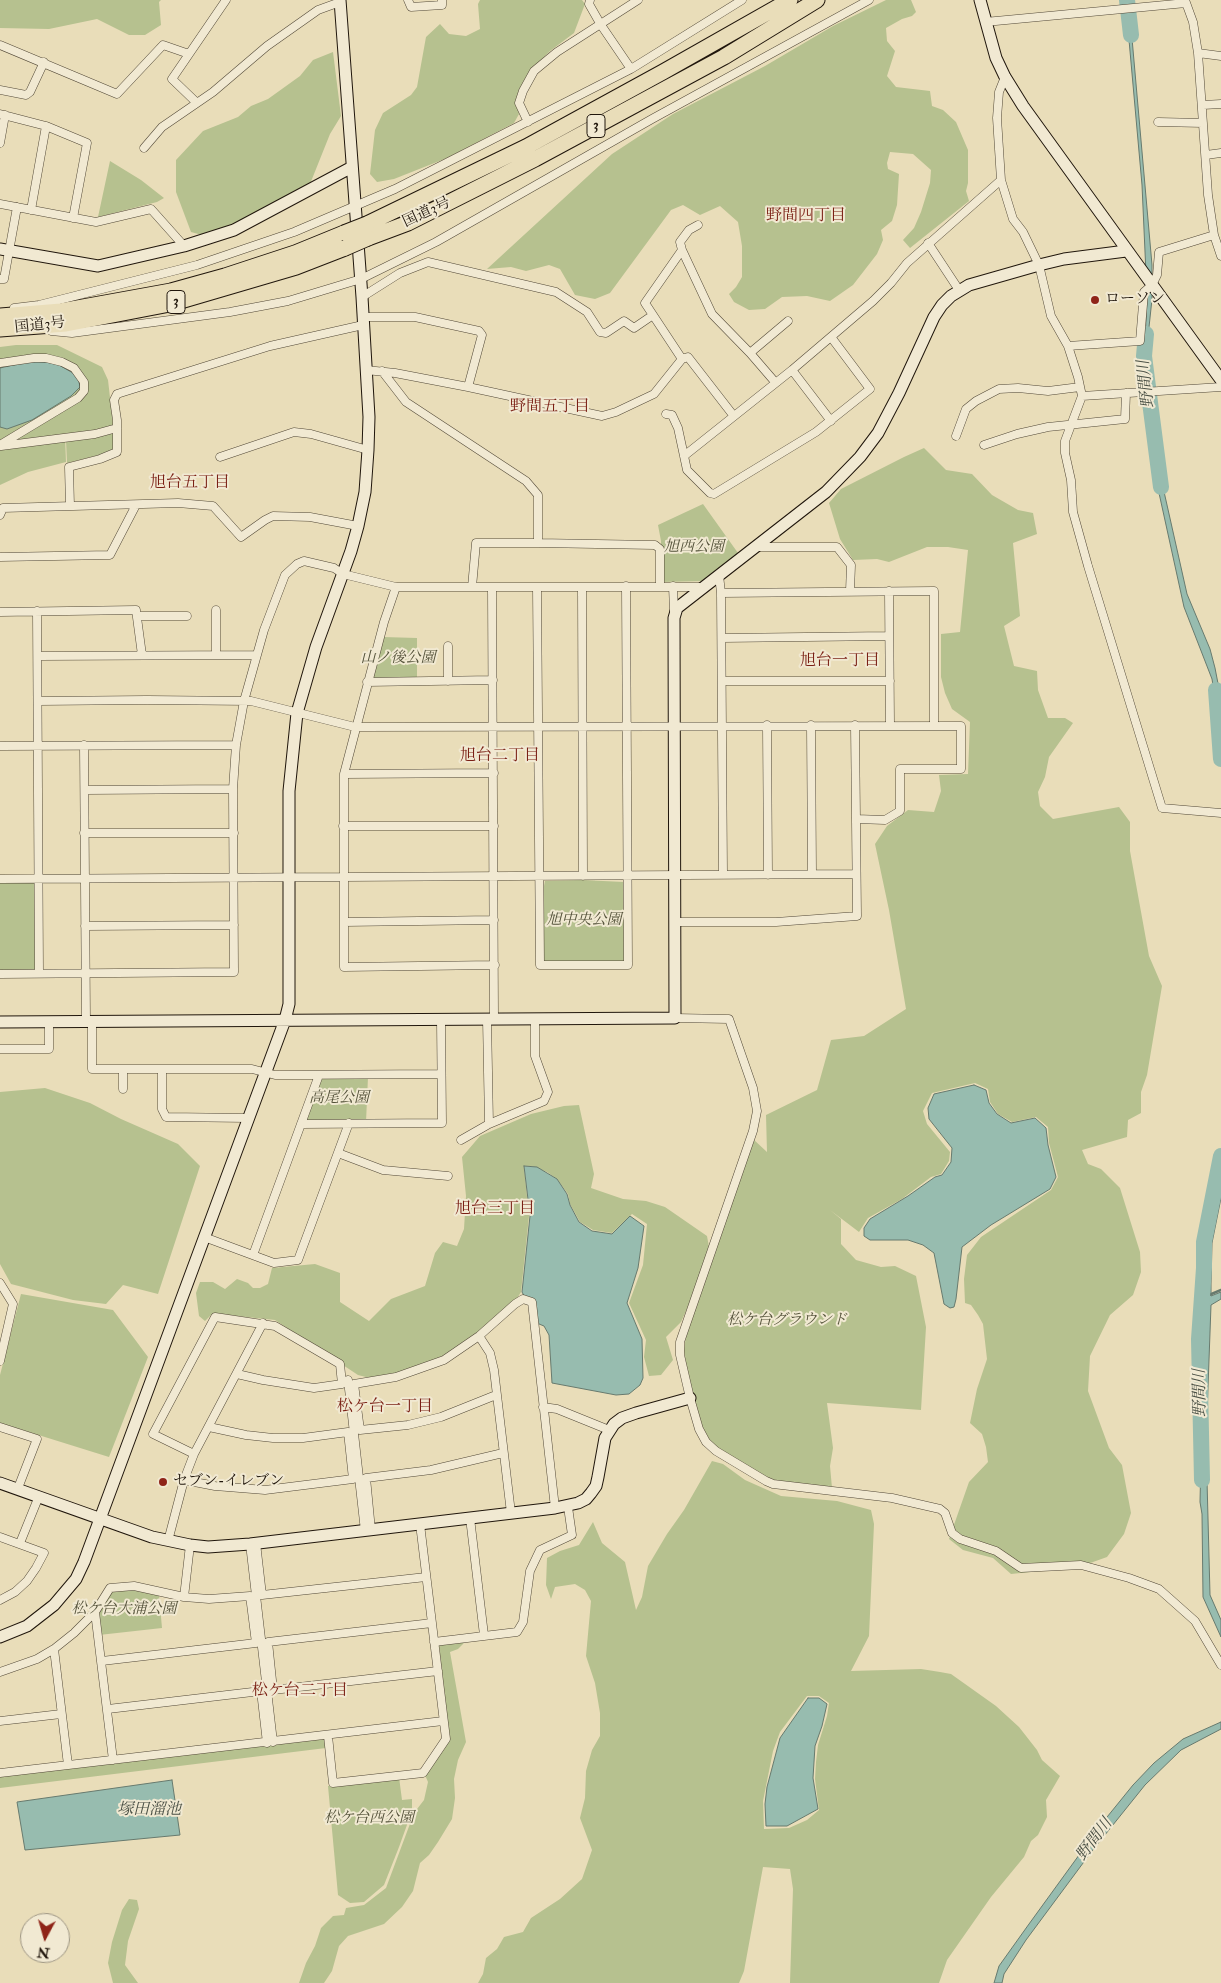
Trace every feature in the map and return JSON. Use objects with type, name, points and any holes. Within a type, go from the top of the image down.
[{"type":"highway","name":"国道3号","points":[[6,329],[106,318],[170,304],[278,272],[367,231],[526,147],[664,72],[790,0]]},
{"type":"highway","name":"国道3号","points":[[367,231],[408,223],[535,159],[724,57],[817,0]]},
{"type":"highway","name":"国道3号","points":[[0,316],[62,311],[171,291],[295,253],[345,240]]},
{"type":"street","points":[[197,103],[172,79],[226,0]]},
{"type":"street","points":[[408,0],[411,6],[442,5],[442,0]]},
{"type":"street","points":[[528,122],[519,103],[534,71],[557,52],[638,0]]},
{"type":"street","points":[[0,310],[39,304],[197,265],[294,232],[395,189],[631,69],[742,0]]},
{"type":"street","points":[[6,329],[72,333],[230,312],[288,301],[361,279],[436,242],[652,119],[870,0]]},
{"type":"street","points":[[980,0],[996,58],[1005,78],[1022,106],[1221,380]]},
{"type":"street","points":[[0,1637],[27,1626],[54,1605],[68,1588],[84,1562],[285,1020],[289,1004],[289,791],[297,713],[316,647],[343,574],[358,526],[365,492],[369,417],[361,279],[340,1],[318,10],[267,46],[197,103],[162,127],[144,148]]},
{"type":"street","points":[[591,1],[601,24],[631,69]]},
{"type":"street","points":[[985,22],[1186,2],[1193,22],[1198,53],[1208,195],[1214,235],[1221,256]]},
{"type":"street","points":[[0,45],[117,94],[163,45],[188,54]]},
{"type":"street","points":[[1198,53],[1221,56]]},
{"type":"street","points":[[0,90],[26,95],[30,92],[44,62]]},
{"type":"street","points":[[1005,78],[999,92],[997,118],[1001,180],[1013,220],[1023,232],[1039,265],[1051,316],[1068,346],[1080,387],[1082,396],[1065,442],[1071,480],[1073,512],[1097,598],[1162,808],[1221,813]]},
{"type":"street","points":[[1203,105],[1221,104]]},
{"type":"street","points":[[0,143],[2,114],[46,126],[87,143],[74,218]]},
{"type":"street","points":[[1158,122],[1203,123]]},
{"type":"street","points":[[31,210],[46,126]]},
{"type":"street","points":[[1206,155],[1221,153]]},
{"type":"street","points":[[4,249],[98,266],[184,246],[241,227],[352,167]]},
{"type":"street","points":[[684,456],[733,415],[792,370],[873,301],[907,263],[1001,180]]},
{"type":"street","points":[[0,204],[96,222],[151,209],[184,246]]},
{"type":"street","points":[[0,279],[4,279],[4,249],[18,207]]},
{"type":"street","points":[[698,226],[689,230],[680,242],[712,314],[775,382]]},
{"type":"street","points":[[1068,346],[1140,341],[1144,292],[1152,284],[1156,275],[1159,252],[1214,235]]},
{"type":"street","points":[[928,244],[959,290]]},
{"type":"street","points":[[682,250],[646,303],[682,359]]},
{"type":"street","points":[[674,613],[677,608],[704,586],[826,492],[860,457],[878,433],[899,393],[934,316],[942,305],[959,290],[983,280],[1064,259],[1126,251]]},
{"type":"street","points":[[362,297],[400,273],[428,262],[556,292],[587,312],[600,332],[606,333],[624,321],[634,328],[653,315]]},
{"type":"street","points":[[70,506],[69,467],[100,459],[117,452],[114,400],[117,394],[270,346],[363,321],[415,317],[479,331],[482,335],[468,387]]},
{"type":"street","points":[[750,353],[788,320]]},
{"type":"street","points":[[666,414],[672,415],[678,428],[687,470],[710,493],[714,494],[831,421],[870,388],[831,337]]},
{"type":"street","points":[[366,370],[382,371],[468,387],[602,416],[616,412],[654,394],[682,359],[688,357],[733,415]]},
{"type":"street","points":[[0,363],[46,358],[74,368],[84,382],[84,391],[78,398],[0,446]]},
{"type":"street","points":[[792,370],[831,421]]},
{"type":"street","points":[[382,371],[406,402],[526,481],[538,496],[538,542]]},
{"type":"street","points":[[956,436],[966,409],[976,401],[999,389],[1018,388],[1048,391],[1080,387]]},
{"type":"street","points":[[1082,396],[1221,387]]},
{"type":"street","points":[[984,445],[1017,434],[1048,427],[1125,419],[1126,393]]},
{"type":"street","points":[[0,446],[95,434],[117,428]]},
{"type":"street","points":[[220,457],[294,432],[311,434],[368,450]]},
{"type":"street","points":[[0,515],[3,508],[178,503],[213,506],[242,537],[264,520],[274,516],[310,517],[358,526]]},
{"type":"street","points":[[0,557],[110,555],[136,505]]},
{"type":"street","points":[[472,588],[476,543],[538,542],[655,545],[660,549],[660,586]]},
{"type":"street","points":[[755,548],[837,547],[851,565],[850,592]]},
{"type":"street","points":[[0,974],[234,972],[233,789],[236,745],[255,655],[285,575],[297,564],[304,561],[334,568],[343,574],[396,587],[704,586]]},
{"type":"street","points":[[719,575],[722,593],[723,875]]},
{"type":"street","points":[[537,587],[540,966],[628,965],[626,586]]},
{"type":"street","points":[[674,586],[676,1018]]},
{"type":"street","points":[[396,587],[367,682],[344,774],[344,967],[495,965]]},
{"type":"street","points":[[582,587],[583,876]]},
{"type":"street","points":[[489,1124],[491,1019],[495,965],[492,588]]},
{"type":"street","points":[[889,591],[890,725]]},
{"type":"street","points":[[722,593],[934,591],[934,726]]},
{"type":"street","points":[[0,612],[136,610],[142,655]]},
{"type":"street","points":[[216,610],[216,655]]},
{"type":"street","points":[[37,612],[40,878],[39,973]]},
{"type":"street","points":[[137,616],[186,616]]},
{"type":"street","points":[[722,638],[889,636]]},
{"type":"street","points":[[448,646],[448,681]]},
{"type":"street","points":[[38,656],[255,655]]},
{"type":"street","points":[[367,682],[493,680]]},
{"type":"street","points":[[722,681],[890,680]]},
{"type":"street","points":[[38,701],[251,701],[355,726],[961,726],[962,769],[900,769],[900,811],[885,820],[856,819]]},
{"type":"street","points":[[675,922],[776,922],[858,916],[855,725]]},
{"type":"street","points":[[767,726],[768,874]]},
{"type":"street","points":[[811,726],[812,874]]},
{"type":"street","points":[[0,746],[236,745]]},
{"type":"street","points":[[84,746],[85,973],[92,1069],[252,1069],[276,1074],[319,1075],[441,1074]]},
{"type":"street","points":[[344,774],[494,773]]},
{"type":"street","points":[[85,790],[233,789]]},
{"type":"street","points":[[343,826],[494,826]]},
{"type":"street","points":[[84,833],[234,833]]},
{"type":"street","points":[[0,879],[856,874]]},
{"type":"street","points":[[344,922],[494,920]]},
{"type":"street","points":[[84,926],[234,925]]},
{"type":"street","points":[[461,1140],[489,1124],[544,1101],[548,1092],[535,1056],[535,1019]]},
{"type":"street","points":[[0,1022],[728,1019],[753,1088],[757,1111],[753,1131],[680,1342],[680,1354],[690,1398],[699,1429],[710,1447],[766,1481],[780,1486],[864,1494],[940,1509],[945,1513],[952,1533],[960,1539],[996,1551],[1021,1568],[1081,1565],[1129,1578],[1159,1589],[1195,1622],[1221,1665]]},
{"type":"street","points":[[301,1124],[442,1123],[441,1020]]},
{"type":"street","points":[[0,1049],[49,1049],[49,1022]]},
{"type":"street","points":[[123,1069],[123,1089]]},
{"type":"street","points":[[162,1069],[162,1109],[166,1117],[248,1118]]},
{"type":"street","points":[[253,1254],[319,1075]]},
{"type":"street","points":[[204,1237],[274,1263],[298,1260],[349,1123]]},
{"type":"street","points":[[338,1153],[383,1170],[448,1176]]},
{"type":"street","points":[[0,1283],[13,1304],[0,1361]]},
{"type":"street","points":[[496,1396],[441,1417],[408,1425],[360,1430],[354,1384],[396,1377],[418,1371],[444,1360],[479,1336],[523,1299],[532,1302],[555,1508]]},
{"type":"street","points":[[194,1454],[153,1434],[214,1316],[275,1326],[340,1364],[342,1384],[314,1388],[237,1374]]},
{"type":"street","points":[[0,1323],[9,1324]]},
{"type":"street","points":[[168,1541],[184,1480],[194,1454],[263,1323]]},
{"type":"street","points":[[479,1336],[490,1353],[511,1513]]},
{"type":"street","points":[[348,1380],[368,1530]]},
{"type":"street","points":[[0,1483],[100,1519],[168,1541],[190,1545],[227,1546],[253,1544],[555,1508],[568,1506],[586,1499],[596,1486],[605,1438],[609,1430],[622,1418],[690,1398]]},
{"type":"street","points":[[543,1407],[556,1409],[609,1430]]},
{"type":"street","points":[[0,1427],[37,1439],[18,1488]]},
{"type":"street","points":[[184,1480],[215,1486],[265,1490],[353,1479],[348,1432],[303,1438],[273,1438],[246,1435],[208,1427]]},
{"type":"street","points":[[368,1530],[366,1478],[431,1470],[503,1453]]},
{"type":"street","points":[[20,1543],[39,1496]]},
{"type":"street","points":[[434,1642],[517,1632],[523,1622],[530,1571],[540,1550],[572,1536],[568,1506]]},
{"type":"street","points":[[470,1518],[484,1636]]},
{"type":"street","points":[[328,1736],[333,1783],[423,1773],[446,1739],[420,1524]]},
{"type":"street","points":[[0,1536],[44,1553],[27,1581],[15,1592],[0,1600]]},
{"type":"street","points":[[253,1544],[262,1595],[426,1576]]},
{"type":"street","points":[[253,1544],[270,1742]]},
{"type":"street","points":[[184,1597],[190,1545]]},
{"type":"street","points":[[0,1672],[37,1659],[54,1649],[74,1633],[95,1612],[110,1588],[134,1586],[184,1597],[218,1598],[250,1596],[256,1643],[102,1661]]},
{"type":"street","points":[[95,1612],[113,1760]]},
{"type":"street","points":[[432,1623],[268,1642],[273,1690],[438,1671]]},
{"type":"street","points":[[54,1649],[68,1766]]},
{"type":"street","points":[[108,1709],[261,1691],[270,1742]]},
{"type":"street","points":[[0,1721],[61,1714]]},
{"type":"street","points":[[0,1773],[444,1721]]},
{"type":"green space","points":[[0,0],[161,0],[159,2],[161,25],[145,35],[129,35],[97,19],[49,29],[0,28]]},
{"type":"green space","points":[[480,0],[582,0],[585,4],[574,33],[550,51],[529,72],[516,100],[519,114],[514,123],[447,158],[394,179],[377,182],[370,174],[375,130],[383,113],[411,95],[417,87],[426,37],[440,24],[449,34],[466,36],[480,29],[478,4]]},
{"type":"green space","points":[[886,0],[911,0],[916,12],[912,16],[886,28],[887,41],[895,51],[887,76],[896,87],[930,91],[932,106],[943,110],[956,122],[968,150],[968,183],[966,191],[969,201],[910,248],[903,240],[914,228],[921,212],[930,183],[931,170],[913,154],[890,152],[887,163],[888,169],[899,174],[897,205],[892,221],[881,230],[883,240],[877,254],[853,285],[830,301],[807,296],[782,297],[765,309],[749,310],[734,302],[729,294],[742,277],[742,246],[738,222],[720,206],[700,215],[683,205],[671,210],[610,293],[595,299],[575,295],[560,269],[549,265],[526,271],[511,267],[487,269],[612,154],[673,114],[765,66],[833,26]]},
{"type":"green space","points":[[333,52],[341,116],[330,134],[310,184],[235,224],[202,235],[191,232],[176,192],[176,160],[203,131],[238,117],[251,106],[268,99],[300,76],[313,60]]},
{"type":"green space","points":[[110,161],[141,180],[164,198],[157,202],[98,217]]},
{"type":"green space","points":[[57,345],[102,367],[108,380],[113,424],[110,427],[65,436],[66,462],[28,472],[0,485],[0,347]]},
{"type":"green space","points":[[115,432],[115,451],[67,463],[66,440]]},
{"type":"green space","name":"松ケ台グラウンド","points":[[924,448],[946,470],[972,474],[992,495],[1018,510],[1033,513],[1037,534],[1013,543],[1020,616],[1004,626],[1014,666],[1037,671],[1038,690],[1048,718],[1065,718],[1073,723],[1049,757],[1045,777],[1038,792],[1040,806],[1053,819],[1119,807],[1130,822],[1130,851],[1149,956],[1162,986],[1147,1075],[1141,1092],[1141,1113],[1128,1120],[1127,1137],[1082,1150],[1088,1164],[1101,1169],[1120,1188],[1140,1252],[1141,1272],[1133,1295],[1110,1315],[1090,1356],[1088,1391],[1109,1448],[1122,1465],[1131,1513],[1124,1534],[1107,1557],[1079,1567],[1011,1574],[993,1558],[963,1550],[949,1539],[969,1482],[988,1462],[982,1434],[970,1423],[977,1389],[987,1359],[983,1324],[971,1305],[965,1303],[964,1279],[967,1255],[981,1237],[1051,1190],[1058,1177],[1049,1143],[1048,1127],[1036,1117],[1012,1122],[998,1114],[990,1102],[988,1089],[975,1083],[932,1093],[923,1111],[927,1124],[950,1152],[949,1161],[941,1174],[931,1177],[902,1199],[868,1218],[859,1232],[830,1210],[841,1219],[841,1244],[856,1260],[881,1267],[895,1266],[916,1276],[926,1327],[921,1410],[827,1403],[833,1448],[830,1466],[832,1488],[783,1483],[767,1478],[712,1444],[699,1421],[684,1351],[686,1335],[753,1139],[767,1152],[766,1115],[817,1090],[831,1040],[864,1036],[906,1009],[889,910],[875,844],[887,826],[908,810],[934,812],[941,791],[939,775],[968,774],[970,722],[952,709],[945,693],[941,677],[941,634],[960,632],[968,550],[948,547],[927,547],[889,562],[877,559],[853,560],[840,539],[829,503],[841,489]]},
{"type":"green space","name":"旭西公園","points":[[703,504],[738,553],[705,581],[661,582],[661,541],[658,525]]},
{"type":"green space","name":"山ノ後公園","points":[[383,637],[417,638],[417,677],[371,679]]},
{"type":"green space","points":[[0,881],[38,881],[37,972],[0,972]]},
{"type":"green space","name":"旭中央公園","points":[[545,881],[624,882],[624,961],[543,962],[543,891]]},
{"type":"green space","name":"高尾公園","points":[[320,1077],[368,1077],[366,1122],[303,1123]]},
{"type":"green space","points":[[45,1088],[90,1103],[178,1144],[200,1166],[158,1294],[123,1285],[106,1304],[73,1300],[11,1284],[0,1264],[0,1092]]},
{"type":"green space","points":[[579,1105],[594,1174],[591,1188],[623,1199],[646,1201],[665,1207],[707,1236],[709,1247],[691,1300],[681,1322],[666,1337],[673,1360],[661,1375],[649,1376],[644,1357],[646,1340],[629,1303],[643,1265],[647,1224],[632,1214],[612,1233],[593,1230],[580,1222],[570,1204],[568,1194],[557,1179],[547,1172],[531,1166],[524,1166],[529,1216],[521,1292],[516,1300],[494,1320],[453,1351],[436,1360],[393,1374],[370,1378],[358,1375],[275,1320],[218,1314],[211,1315],[205,1321],[199,1316],[196,1293],[200,1282],[213,1282],[225,1289],[237,1279],[248,1283],[253,1288],[260,1288],[268,1284],[272,1268],[315,1264],[340,1273],[340,1302],[369,1321],[391,1299],[425,1286],[435,1253],[443,1242],[457,1246],[464,1229],[466,1196],[462,1157],[480,1136],[531,1114],[564,1106]]},
{"type":"green space","points":[[21,1294],[113,1310],[148,1357],[109,1457],[0,1423],[0,1375]]},
{"type":"green space","points":[[712,1461],[723,1464],[745,1480],[781,1496],[837,1501],[871,1510],[874,1524],[869,1636],[851,1671],[921,1669],[951,1674],[996,1706],[1019,1727],[1037,1750],[1042,1760],[1060,1776],[1046,1800],[1047,1817],[1038,1835],[1031,1841],[1024,1857],[991,1897],[947,1960],[939,1983],[790,1983],[793,1889],[790,1869],[763,1867],[744,1971],[739,1983],[478,1983],[483,1974],[486,1958],[497,1949],[504,1937],[523,1932],[531,1918],[560,1899],[582,1879],[592,1850],[580,1818],[585,1798],[586,1771],[592,1750],[600,1736],[600,1713],[595,1683],[586,1656],[591,1601],[585,1590],[575,1584],[555,1587],[551,1599],[546,1585],[547,1558],[560,1551],[579,1545],[593,1522],[602,1543],[625,1562],[636,1610],[642,1597],[648,1566],[684,1510]],"holes":[[[807,1696],[819,1696],[829,1703],[818,1745],[816,1762],[815,1779],[819,1810],[807,1820],[789,1828],[764,1829],[763,1801],[773,1751],[780,1732]]]},
{"type":"green space","name":"松ケ台大浦公園","points":[[134,1588],[159,1595],[162,1628],[99,1635],[96,1613],[110,1590]]},
{"type":"green space","points":[[466,1641],[458,1649],[450,1652],[466,1742],[458,1760],[454,1779],[455,1798],[452,1819],[429,1855],[420,1863],[413,1891],[402,1907],[384,1924],[348,1936],[339,1946],[332,1971],[324,1983],[299,1983],[321,1928],[333,1916],[344,1915],[346,1908],[364,1905],[386,1888],[414,1813],[424,1800],[428,1782],[425,1775],[449,1741],[439,1645]]},
{"type":"green space","points":[[324,1739],[326,1748],[0,1788],[0,1776]]},
{"type":"green space","name":"松ケ台西公園","points":[[399,1777],[402,1800],[412,1799],[412,1811],[399,1847],[384,1885],[364,1902],[350,1903],[338,1895],[328,1786]]},
{"type":"green space","points":[[129,1899],[137,1900],[139,1909],[128,1941],[125,1965],[138,1983],[113,1983],[108,1963],[112,1942],[122,1910]]},
{"type":"water","name":"野間川","points":[[1121,0],[1126,0],[1131,27],[1152,265],[1152,299],[1147,346],[1152,398],[1151,426],[1187,594],[1210,649],[1215,668],[1221,699],[1221,736],[1212,679],[1184,607],[1150,452],[1144,366],[1147,296],[1142,185],[1129,40]]},
{"type":"water","points":[[31,361],[59,365],[78,377],[80,387],[71,396],[32,420],[7,429],[0,427],[0,368]]},
{"type":"water","points":[[974,1085],[986,1090],[989,1103],[997,1114],[1011,1123],[1035,1118],[1046,1128],[1056,1177],[1050,1189],[991,1225],[962,1247],[956,1299],[954,1307],[950,1308],[944,1304],[934,1253],[923,1245],[908,1240],[870,1240],[864,1236],[864,1228],[870,1219],[935,1177],[942,1175],[951,1162],[952,1148],[929,1119],[928,1108],[934,1094]]},
{"type":"water","points":[[524,1166],[537,1167],[557,1179],[567,1194],[570,1205],[579,1222],[592,1231],[612,1234],[630,1216],[644,1226],[638,1268],[627,1303],[642,1339],[643,1378],[640,1385],[629,1394],[616,1395],[552,1383],[549,1335],[544,1326],[539,1324],[522,1292],[530,1216]]},
{"type":"water","name":"野間川","points":[[1221,1173],[1221,1198],[1212,1243],[1211,1296],[1221,1292],[1221,1299],[1211,1305],[1206,1442],[1210,1595],[1221,1620],[1221,1637],[1203,1597],[1202,1514],[1200,1502],[1206,1242]]},
{"type":"water","points":[[808,1698],[819,1698],[827,1704],[815,1746],[813,1778],[818,1809],[787,1826],[766,1826],[765,1804],[767,1787],[780,1738]]},
{"type":"water","name":"野間川","points":[[1221,1722],[1221,1729],[1181,1750],[1145,1785],[1092,1851],[1026,1940],[1004,1974],[1002,1983],[994,1983],[999,1966],[1103,1822],[1133,1785],[1154,1763],[1183,1739]]},
{"type":"water","name":"塚田溜池","points":[[172,1780],[180,1835],[25,1850],[17,1802]]},
{"type":"waterway","name":"野間川","points":[[1127,0],[1131,35]]},
{"type":"waterway","name":"野間川","points":[[1146,334],[1144,356],[1161,487]]},
{"type":"waterway","name":"野間川","points":[[1216,690],[1221,759]]},
{"type":"waterway","name":"野間川","points":[[1202,1480],[1199,1339],[1204,1242],[1221,1156]]},
{"type":"waterway","points":[[1202,1298],[1221,1290]]},
{"type":"place","name":"ローソン","points":[[1095,300]]},
{"type":"place","name":"セブン-イレブン","points":[[163,1482]]},
{"type":"district","name":"野間四丁目","points":[[806,217]]},
{"type":"district","name":"野間五丁目","points":[[550,408]]},
{"type":"district","name":"旭台五丁目","points":[[190,484]]},
{"type":"district","name":"旭台一丁目","points":[[840,662]]},
{"type":"district","name":"旭台二丁目","points":[[500,757]]},
{"type":"district","name":"旭台三丁目","points":[[495,1210]]},
{"type":"district","name":"松ケ台一丁目","points":[[385,1408]]},
{"type":"district","name":"松ケ台二丁目","points":[[300,1692]]}]
